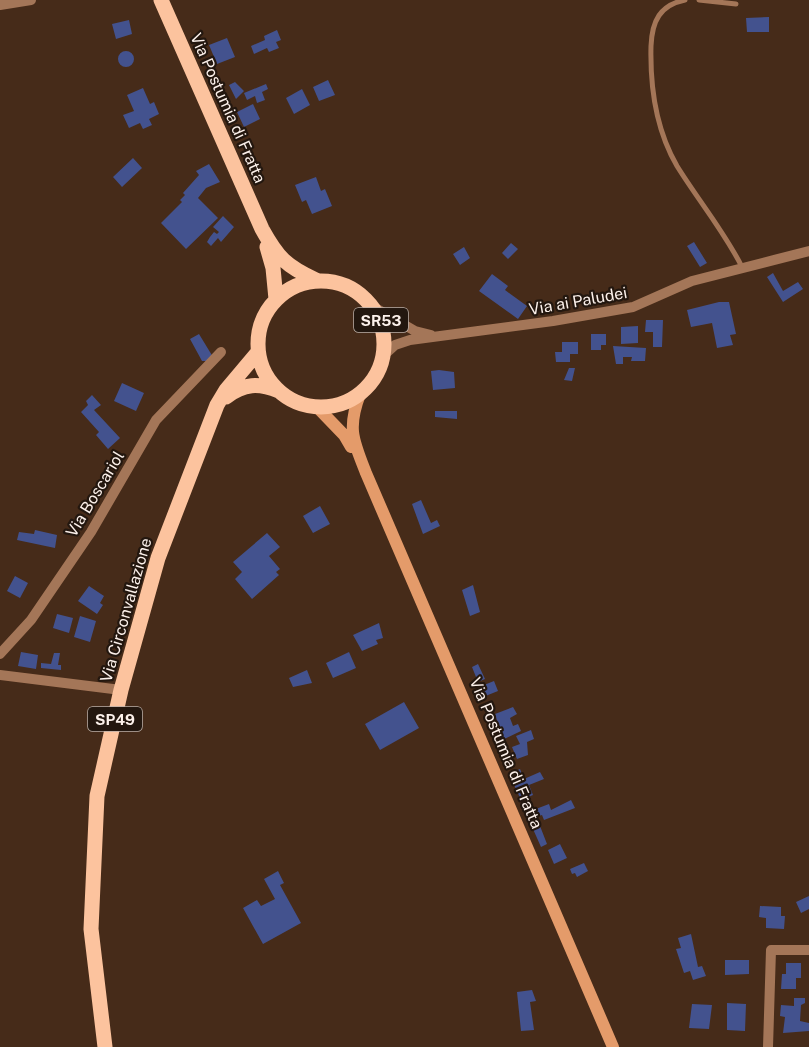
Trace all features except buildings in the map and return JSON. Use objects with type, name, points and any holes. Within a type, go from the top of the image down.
[{"type":"main road","name":"Via Postumia di Fratta","points":[[161,0],[262,229],[278,257],[292,269],[316,280]]},
{"type":"main road","name":"Via Postumia di Fratta","points":[[262,229],[273,268],[276,299]]},
{"type":"main road","name":"SR53","points":[[316,280],[337,282],[357,291],[372,306],[381,321],[385,338],[384,356],[379,370],[360,394],[347,402],[317,407],[297,402],[279,391],[262,367],[258,352],[258,333],[264,314],[276,299],[287,289],[316,280]]},
{"type":"main road","name":"Via Circonvallazione","points":[[105,1047],[91,929],[97,796],[121,690],[158,558],[218,405],[258,352]]},
{"type":"main road","points":[[218,405],[239,388],[252,384],[264,385],[279,391]]},
{"type":"main road","name":"Via Postumia di Fratta","points":[[360,394],[352,417],[352,437],[613,1047]]},
{"type":"main road","name":"Via Postumia di Fratta","points":[[317,407],[344,435],[366,473]]},
{"type":"street","points":[[0,5],[31,0]]},
{"type":"street","name":"Via ai Paludei","points":[[384,356],[395,345],[410,340],[553,321],[633,307],[692,281],[809,251]]},
{"type":"street","points":[[372,306],[415,331],[437,336]]},
{"type":"street","name":"Via Boscariol","points":[[0,654],[31,620],[91,532],[156,420],[221,352]]},
{"type":"street","points":[[0,675],[121,690]]},
{"type":"street","points":[[768,1047],[771,950],[809,950]]},
{"type":"lane","points":[[685,0],[670,3],[662,8],[656,19],[651,38],[653,93],[659,122],[676,163],[742,267]]},
{"type":"lane","points":[[699,0],[736,4]]}]
